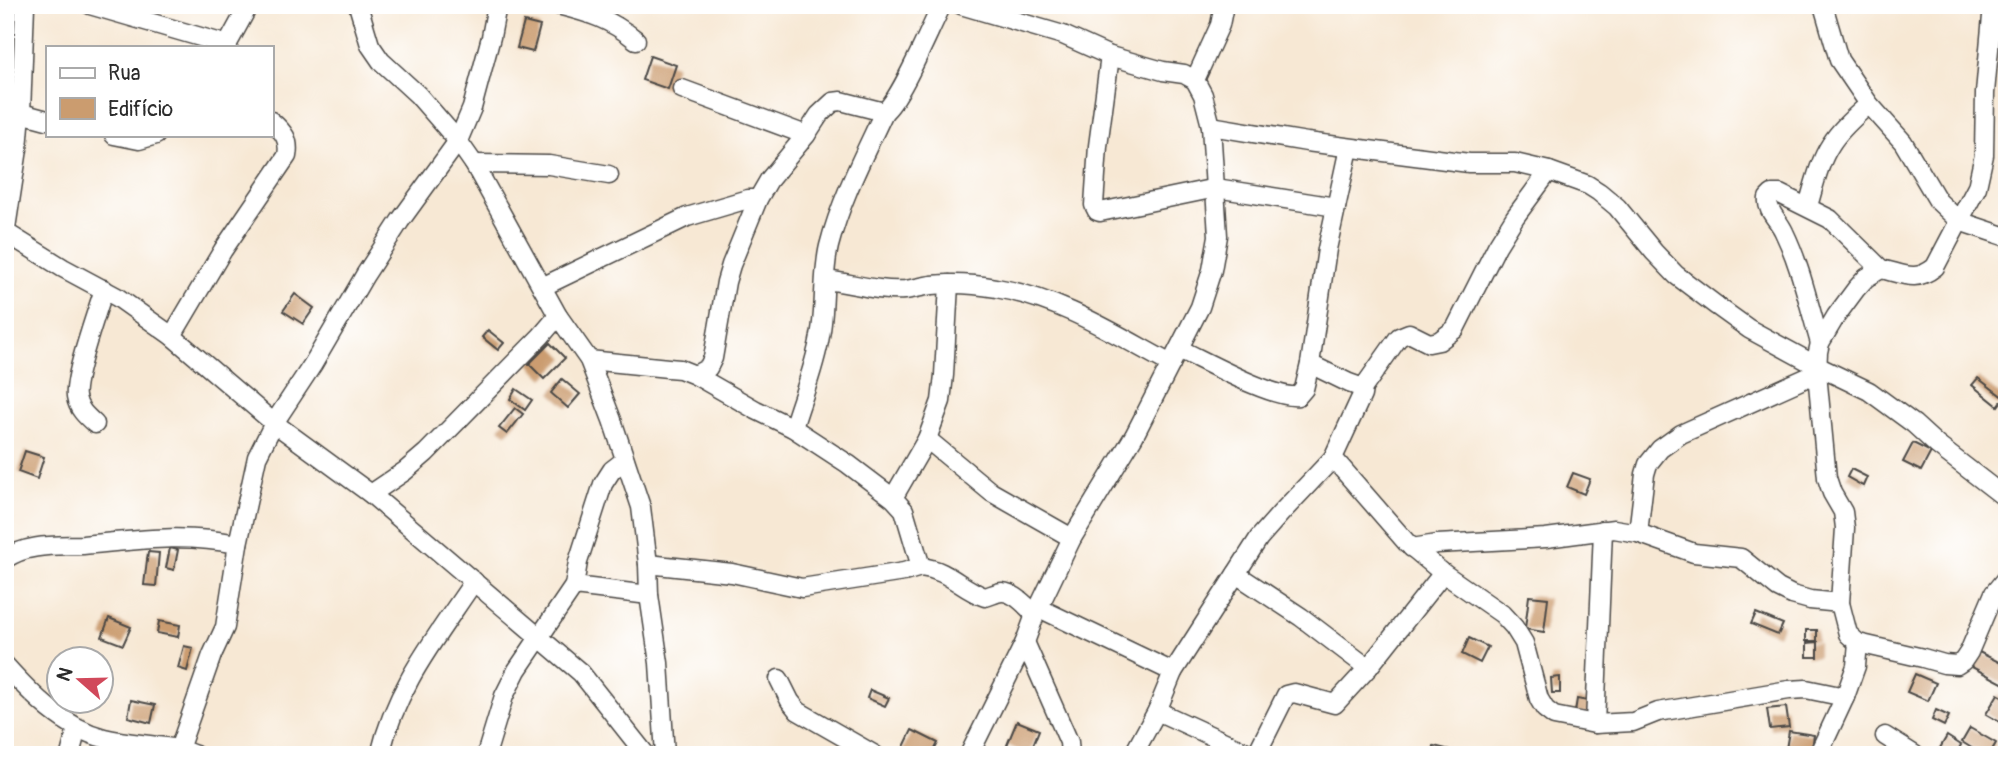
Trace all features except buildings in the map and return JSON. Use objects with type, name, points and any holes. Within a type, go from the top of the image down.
[{"type":"street","points":[[25,5],[21,113],[6,233],[63,268],[117,296],[172,336],[274,423],[371,494],[581,673],[646,755]]},
{"type":"street","points":[[90,5],[227,46],[249,5]]},
{"type":"street","points":[[358,5],[370,46],[381,61],[418,95],[474,164],[558,316],[589,360],[641,507],[649,595],[659,663],[665,755]]},
{"type":"street","points":[[5,665],[44,704],[77,728],[132,749],[187,752],[212,655],[225,627],[238,544],[257,457],[274,423],[313,364],[365,275],[457,141],[475,98],[497,5]]},
{"type":"street","points":[[558,5],[611,21],[636,40]]},
{"type":"street","points":[[793,428],[817,355],[829,248],[838,216],[884,112],[900,91],[942,5]]},
{"type":"street","points":[[961,5],[1003,11],[1110,56],[1184,74],[1195,80],[1203,95],[1211,126],[1218,236],[1212,270],[1200,307],[1134,436],[1072,538],[1025,642],[968,755]]},
{"type":"street","points":[[1195,80],[1220,25],[1224,5]]},
{"type":"street","points":[[1824,5],[1839,60],[1869,103],[1903,142],[1938,201],[1959,221],[2007,237]]},
{"type":"street","points":[[1993,5],[1985,93],[1984,155],[1977,187],[1935,267],[1915,278],[1881,270],[1830,219],[1780,194],[1772,194],[1767,202],[1783,228],[1797,261],[1820,343],[1817,369],[1823,455],[1832,493],[1843,512],[1845,528],[1840,603],[1848,634],[1858,643],[1957,665],[1969,652],[1994,593],[2007,577]]},
{"type":"street","points":[[1110,56],[1098,146],[1094,205],[1097,211],[1216,188],[1336,207]]},
{"type":"street","points":[[682,89],[806,135]]},
{"type":"street","points":[[695,375],[708,368],[713,358],[730,265],[769,180],[819,115],[833,102],[841,101],[884,112]]},
{"type":"street","points":[[1808,206],[1819,168],[1830,144],[1869,103]]},
{"type":"street","points":[[21,113],[46,120]]},
{"type":"street","points":[[172,336],[223,250],[287,156],[289,146],[286,136],[273,123]]},
{"type":"street","points":[[1211,126],[1349,148],[1469,163],[1515,163],[1549,171],[1599,192],[1676,275],[1749,329],[1817,369],[1869,391],[2007,499]]},
{"type":"street","points":[[120,136],[139,139],[152,136]]},
{"type":"street","points":[[826,280],[889,290],[964,284],[1036,297],[1175,356],[1292,397],[1298,396],[1304,389],[1310,364],[1316,313],[1349,148]]},
{"type":"street","points":[[474,164],[549,164],[609,175]]},
{"type":"street","points":[[1133,755],[1174,672],[1259,538],[1333,458],[1363,388],[1399,337],[1409,333],[1429,343],[1439,341],[1455,329],[1497,246],[1549,171]]},
{"type":"street","points":[[542,287],[688,217],[748,199],[758,199]]},
{"type":"street","points":[[1820,343],[1856,289],[1866,278],[1881,270]]},
{"type":"street","points":[[892,498],[927,439],[940,401],[949,284]]},
{"type":"street","points":[[95,424],[84,414],[78,403],[75,385],[104,289]]},
{"type":"street","points":[[371,494],[426,453],[558,316]]},
{"type":"street","points":[[589,360],[680,369],[793,428],[848,464],[904,510],[921,567]]},
{"type":"street","points":[[1310,364],[1363,388]]},
{"type":"street","points":[[1638,533],[1645,474],[1648,464],[1660,449],[1681,434],[1817,369]]},
{"type":"street","points":[[927,439],[991,492],[1072,538]]},
{"type":"street","points":[[1333,458],[1412,548],[1502,614],[1514,627],[1524,643],[1539,699],[1545,709],[1554,716],[1595,724],[1633,722],[1658,712],[1789,690],[1806,689],[1845,697]]},
{"type":"street","points":[[486,755],[505,696],[517,670],[574,586],[578,562],[603,484],[612,470],[625,460]]},
{"type":"street","points":[[1412,548],[1437,544],[1546,538],[1614,529],[1638,533],[1694,553],[1741,558],[1778,588],[1791,595],[1840,603]]},
{"type":"street","points":[[1595,724],[1603,530]]},
{"type":"street","points":[[7,556],[41,546],[172,537],[238,544]]},
{"type":"street","points":[[648,564],[732,573],[802,588],[921,567],[934,568],[981,596],[1006,593],[1037,611],[1174,672]]},
{"type":"street","points":[[1157,711],[1254,755],[1286,695],[1294,693],[1335,705],[1368,668],[1443,573]]},
{"type":"street","points":[[1237,574],[1301,617],[1368,668]]},
{"type":"street","points":[[380,755],[396,704],[419,660],[474,581]]},
{"type":"street","points":[[574,586],[649,595]]},
{"type":"street","points":[[1025,642],[1069,742],[1070,755]]},
{"type":"street","points":[[1818,755],[1845,697],[1856,666],[1858,643]]},
{"type":"street","points":[[779,679],[798,711],[874,755]]},
{"type":"street","points":[[70,755],[77,728]]},
{"type":"street","points":[[1885,736],[1915,755]]}]
